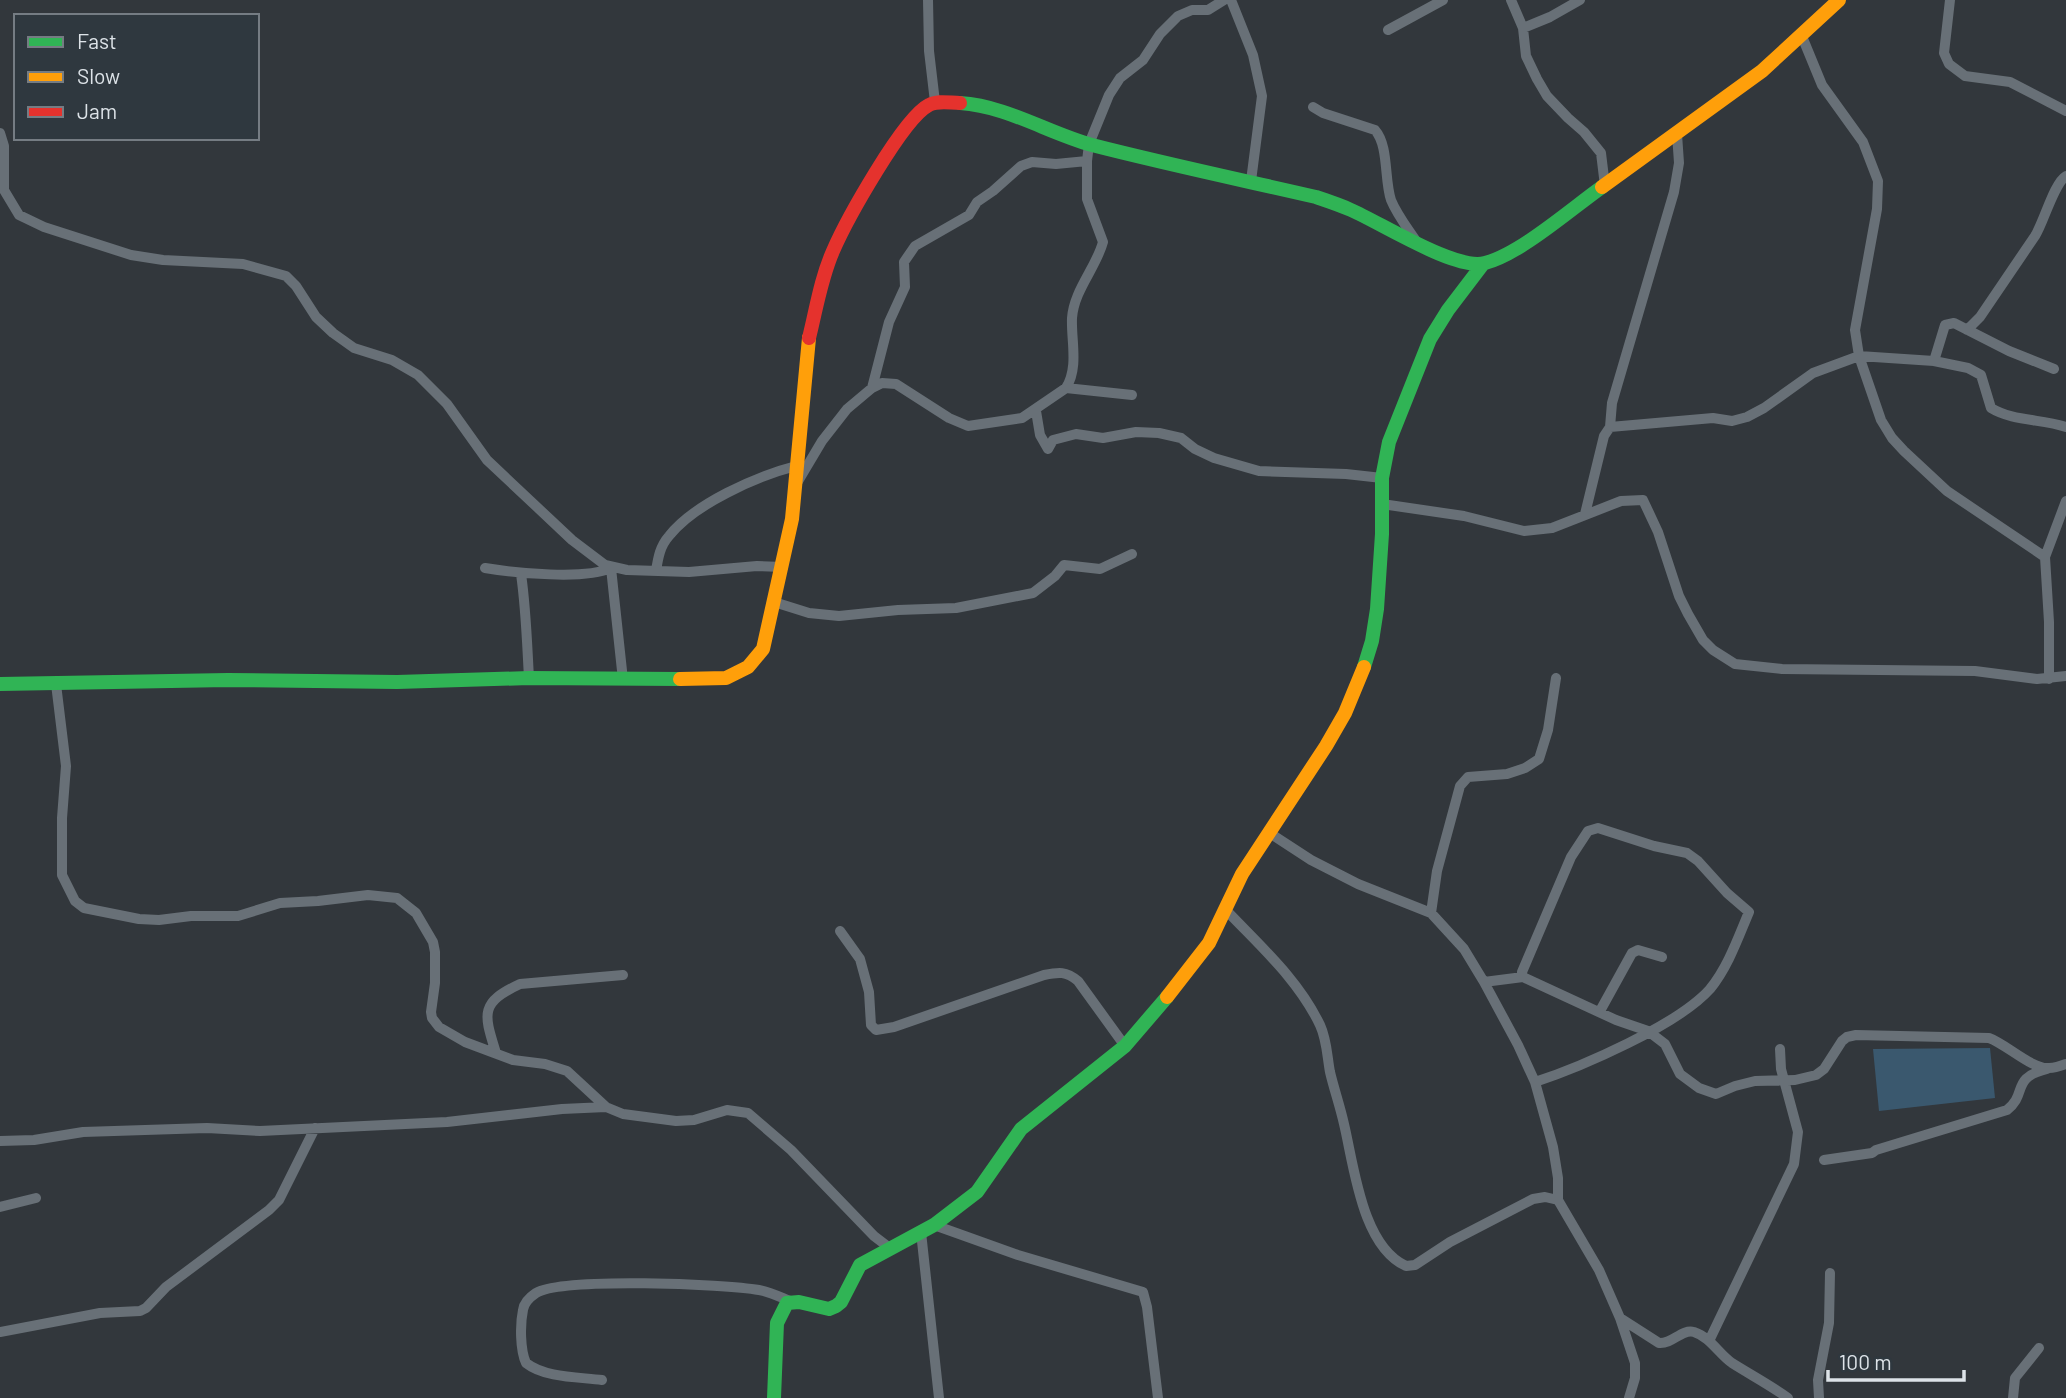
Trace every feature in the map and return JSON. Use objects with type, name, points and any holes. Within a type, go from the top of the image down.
[{"type":"street","points":[[928,0],[934,102]]},
{"type":"street","points":[[795,486],[833,424],[872,388],[882,383],[895,384],[948,418],[968,426],[1022,418],[1036,411],[1066,388],[1073,366],[1074,303],[1103,242],[1087,199],[1089,144],[1114,86],[1143,60],[1160,34],[1182,13],[1208,10],[1224,0]]},
{"type":"street","points":[[1231,0],[1253,55],[1262,96],[1251,181]]},
{"type":"street","points":[[1388,30],[1443,0]]},
{"type":"street","points":[[1511,0],[1523,28],[1526,56],[1542,88],[1601,153],[1605,186]]},
{"type":"street","points":[[1523,28],[1580,0]]},
{"type":"street","points":[[0,684],[228,680],[397,682],[529,678],[726,678],[748,667],[763,649],[783,567],[795,486],[800,398],[807,344],[832,252],[875,174],[912,118],[926,106],[934,102],[973,104],[1001,111],[1089,144],[1316,197],[1351,210],[1418,244],[1468,264],[1483,264],[1509,254],[1762,71],[1839,0]]},
{"type":"street","points":[[1950,0],[1944,53],[1949,64],[1965,76],[2010,82],[2066,111]]},
{"type":"street","points":[[1801,34],[1822,85],[1863,142],[1878,181],[1877,209],[1856,330],[1859,356],[1881,420],[1904,452],[1947,491],[2045,557]]},
{"type":"street","points":[[1313,107],[1323,113],[1375,130],[1379,135],[1383,141],[1385,174],[1392,202],[1418,244]]},
{"type":"street","points":[[0,133],[4,146],[4,190],[19,215],[44,227],[131,255],[163,260],[243,264],[286,276],[296,286],[316,317],[333,334],[354,348],[392,360],[418,374],[447,404],[487,460],[588,554],[611,568]]},
{"type":"street","points":[[1585,514],[1604,436],[1609,427],[1612,403],[1674,192],[1679,163],[1677,134]]},
{"type":"street","points":[[872,388],[889,322],[905,287],[904,262],[915,246],[969,215],[977,202],[1021,166],[1032,162],[1056,164],[1087,160]]},
{"type":"street","points":[[1967,330],[1980,317],[2043,224],[2060,181],[2066,176]]},
{"type":"street","points":[[602,1380],[537,1369],[526,1363],[523,1310],[533,1295],[552,1287],[573,1285],[690,1285],[761,1291],[790,1301],[834,1309],[839,1305],[855,1270],[864,1262],[927,1229],[976,1192],[1026,1124],[1059,1101],[1140,1031],[1209,943],[1242,874],[1345,713],[1372,641],[1377,609],[1382,478],[1389,442],[1430,339],[1483,264]]},
{"type":"street","points":[[1934,361],[1945,325],[1954,323],[2009,352],[2054,369]]},
{"type":"street","points":[[1609,427],[1713,418],[1732,421],[1747,417],[1813,373],[1859,356],[1934,361],[1976,371],[1983,381],[1991,408],[1997,412],[2066,426]]},
{"type":"street","points":[[1066,388],[1132,395]]},
{"type":"street","points":[[1036,411],[1040,435],[1048,449],[1053,440],[1076,435],[1103,438],[1136,432],[1159,433],[1181,438],[1195,450],[1214,458],[1259,471],[1382,478]]},
{"type":"street","points":[[656,571],[659,553],[667,537],[682,522],[704,506],[760,477],[796,466]]},
{"type":"street","points":[[1382,504],[1464,516],[1524,531],[1552,528],[1621,501],[1643,500],[1688,614],[1703,640],[1735,664],[1782,669],[1975,671],[2049,679],[2066,676]]},
{"type":"street","points":[[2049,679],[2045,557],[2066,501]]},
{"type":"street","points":[[774,602],[809,613],[839,616],[956,608],[1033,593],[1055,576],[1064,565],[1100,569],[1132,554]]},
{"type":"street","points":[[485,569],[521,574],[599,573],[611,568],[716,571],[783,567]]},
{"type":"street","points":[[611,568],[623,680]]},
{"type":"street","points":[[521,574],[529,678]]},
{"type":"street","points":[[1431,913],[1437,872],[1460,786],[1468,777],[1507,774],[1538,760],[1548,730],[1556,678]]},
{"type":"street","points":[[56,684],[66,765],[62,875],[75,901],[83,908],[139,919],[159,920],[191,916],[238,916],[280,903],[368,895],[397,898],[416,912],[435,952],[435,983],[430,1012],[434,1022],[452,1036],[513,1060],[545,1064],[567,1071],[606,1107]]},
{"type":"street","points":[[1523,977],[1522,972],[1564,872],[1588,831],[1598,828],[1654,846],[1687,853],[1749,912],[1723,969],[1710,988],[1691,1005],[1648,1031],[1561,1074],[1535,1082]]},
{"type":"street","points":[[1268,832],[1311,860],[1359,884],[1431,913],[1464,949],[1518,1045],[1535,1082],[1553,1147],[1558,1200],[1594,1261],[1620,1318],[1635,1363],[1635,1378],[1629,1398]]},
{"type":"street","points":[[1226,910],[1282,968],[1298,988],[1321,1028],[1359,1195],[1379,1239],[1395,1259],[1406,1266],[1415,1265],[1450,1242],[1533,1199],[1545,1197],[1558,1200]]},
{"type":"street","points":[[840,931],[860,960],[869,992],[871,1025],[876,1030],[894,1027],[1060,972],[1079,981],[1125,1046]]},
{"type":"street","points":[[1600,1011],[1632,953],[1638,950],[1662,957]]},
{"type":"street","points":[[496,1053],[487,1016],[489,1006],[495,998],[506,991],[520,984],[623,975]]},
{"type":"street","points":[[1484,982],[1523,977],[1616,1020],[1648,1031],[1665,1044],[1680,1073],[1699,1088],[1716,1094],[1755,1081],[1805,1079],[1824,1069],[1842,1041],[1856,1035],[1989,1038],[2047,1069]]},
{"type":"street","points":[[1709,1341],[1794,1164],[1798,1132],[1783,1079],[1780,1049]]},
{"type":"street","points":[[1824,1160],[1872,1153],[1912,1138],[2007,1110],[2015,1104],[2021,1082],[2025,1078],[2066,1065]]},
{"type":"street","points":[[0,1141],[34,1140],[83,1132],[207,1128],[260,1131],[447,1122],[562,1109],[606,1107],[633,1116],[676,1121],[694,1120],[727,1110],[748,1113],[775,1134],[874,1236],[891,1249]]},
{"type":"street","points":[[0,1332],[100,1313],[140,1311],[146,1308],[166,1287],[279,1200],[315,1128]]},
{"type":"street","points":[[0,1207],[37,1198]]},
{"type":"street","points":[[927,1229],[939,1398]]},
{"type":"street","points":[[927,1229],[1143,1292],[1158,1398]]},
{"type":"street","points":[[1819,1398],[1818,1380],[1829,1323],[1830,1273]]},
{"type":"street","points":[[774,1398],[777,1323],[782,1310],[790,1301]]},
{"type":"street","points":[[1620,1318],[1659,1343],[1667,1343],[1685,1332],[1692,1331],[1709,1341],[1731,1362],[1788,1398]]},
{"type":"street","points":[[2013,1398],[2015,1378],[2039,1348]]},
{"type":"shaded area","points":[[1990,1048],[1995,1098],[1879,1111],[1873,1049]]},
{"type":"traffic: fast","points":[[960,103],[1011,114],[1092,145],[1316,197],[1351,210],[1438,253],[1472,264],[1485,263],[1514,250],[1602,187]]},
{"type":"traffic: fast","points":[[1364,667],[1372,641],[1377,609],[1382,534],[1382,478],[1389,442],[1430,339],[1483,264]]},
{"type":"traffic: fast","points":[[0,684],[228,680],[397,682],[529,678],[680,679]]},
{"type":"traffic: fast","points":[[774,1398],[777,1323],[787,1303],[799,1302],[829,1309],[841,1302],[860,1265],[934,1225],[977,1192],[1021,1129],[1125,1046],[1167,997]]},
{"type":"traffic: slow","points":[[1602,187],[1762,71],[1839,0]]},
{"type":"traffic: slow","points":[[680,679],[726,678],[748,667],[763,649],[792,519],[809,338]]},
{"type":"traffic: slow","points":[[1167,997],[1209,943],[1242,874],[1345,713],[1364,667]]},
{"type":"traffic: jam","points":[[809,338],[833,251],[862,195],[891,149],[905,129],[929,105],[940,102],[960,103]]}]
